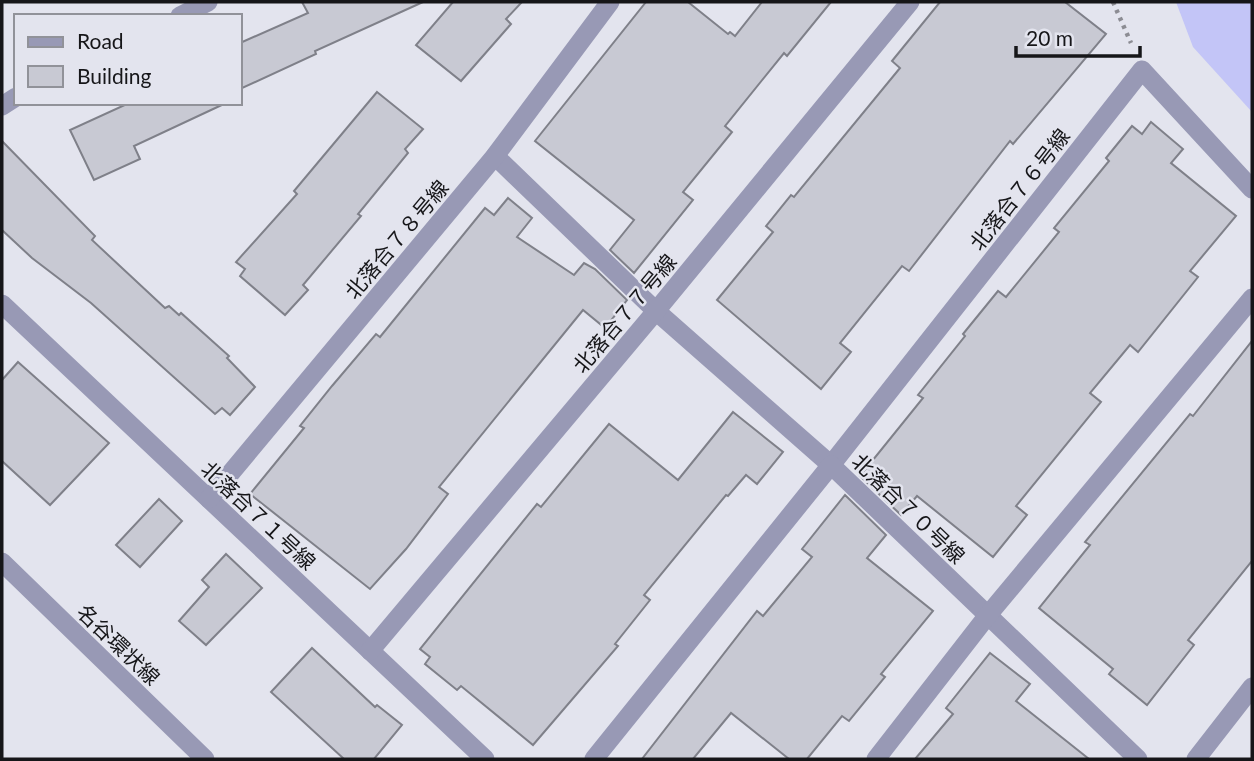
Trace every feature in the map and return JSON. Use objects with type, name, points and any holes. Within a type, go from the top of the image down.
[{"type":"street","points":[[184,14],[208,2]]},
{"type":"street","name":"北落合７８号線","points":[[209,499],[495,156],[610,2]]},
{"type":"street","name":"北落合７７号線","points":[[370,651],[656,311],[909,2]]},
{"type":"street","points":[[1142,70],[1252,189]]},
{"type":"street","name":"北落合７６号線","points":[[831,465],[1142,70]]},
{"type":"street","points":[[495,156],[656,311],[831,465]]},
{"type":"street","points":[[876,759],[988,615],[1252,298]]},
{"type":"street","name":"北落合７１号線","points":[[2,304],[485,759]]},
{"type":"street","name":"北落合７０号線","points":[[594,759],[831,465],[1138,759]]},
{"type":"street","name":"名谷環状線","points":[[2,562],[205,759]]},
{"type":"street","points":[[1196,759],[1252,687]]},
{"type":"path","points":[[1114,2],[1142,70]]},
{"type":"shaded area","points":[[1176,2],[1252,2],[1252,112],[1193,47]]},
{"type":"building","points":[[302,2],[423,2],[315,51],[316,54],[242,88],[242,42],[308,13]]},
{"type":"building","points":[[453,2],[522,2],[506,19],[511,24],[461,81],[416,45]]},
{"type":"building","points":[[646,2],[688,2],[728,34],[730,32],[735,36],[762,2],[831,2],[787,56],[784,53],[725,126],[732,132],[683,192],[693,200],[634,273],[610,250],[634,220],[535,141]]},
{"type":"building","points":[[940,2],[1065,2],[1106,34],[1013,144],[1010,141],[909,271],[902,266],[840,343],[851,352],[821,389],[717,300],[773,232],[766,226],[791,195],[794,197],[900,68],[892,61]]},
{"type":"building","points":[[377,92],[423,129],[405,149],[408,153],[358,214],[361,216],[303,285],[308,290],[285,315],[240,276],[245,269],[236,262],[297,194],[294,191]]},
{"type":"building","points":[[125,105],[222,105],[134,146],[140,159],[94,180],[70,130]]},
{"type":"building","points":[[1151,122],[1183,149],[1171,163],[1236,216],[1190,271],[1198,277],[1138,352],[1130,345],[1090,393],[1101,402],[1016,506],[1027,515],[993,557],[917,496],[901,515],[860,476],[923,398],[918,395],[998,291],[1006,297],[1059,232],[1054,228],[1109,161],[1106,158],[1132,126],[1142,134]]},
{"type":"building","points":[[2,141],[95,236],[92,240],[165,308],[169,306],[179,315],[181,313],[229,356],[227,358],[255,387],[230,415],[222,408],[215,414],[91,303],[32,258],[2,230]]},
{"type":"building","points":[[508,198],[532,218],[517,237],[574,275],[584,263],[595,269],[627,300],[605,328],[583,310],[439,487],[448,494],[406,549],[370,589],[250,494],[304,428],[300,426],[332,386],[376,334],[380,337],[485,208],[494,215]]},
{"type":"building","points":[[1252,341],[1252,561],[1188,640],[1194,645],[1147,705],[1109,674],[1113,669],[1039,608],[1090,545],[1085,542],[1190,414],[1193,416]]},
{"type":"building","points":[[18,362],[109,443],[50,505],[2,461],[2,380]]},
{"type":"building","points":[[733,412],[783,452],[757,484],[746,475],[728,496],[726,495],[644,595],[650,600],[615,644],[618,646],[533,745],[461,686],[457,690],[425,664],[430,657],[420,649],[537,504],[541,507],[609,424],[678,480]]},
{"type":"building","points":[[845,495],[886,535],[867,558],[933,611],[881,674],[885,677],[849,721],[842,716],[807,759],[789,759],[731,713],[693,759],[642,759],[757,611],[763,616],[812,557],[802,549]]},
{"type":"building","points":[[159,499],[182,521],[140,567],[116,545]]},
{"type":"building","points":[[226,554],[262,588],[206,645],[179,621],[209,587],[202,580]]},
{"type":"building","points":[[312,648],[375,707],[377,705],[402,725],[374,759],[344,759],[271,692]]},
{"type":"building","points":[[990,653],[1030,684],[1016,701],[1089,759],[915,759],[953,714],[946,708]]}]
